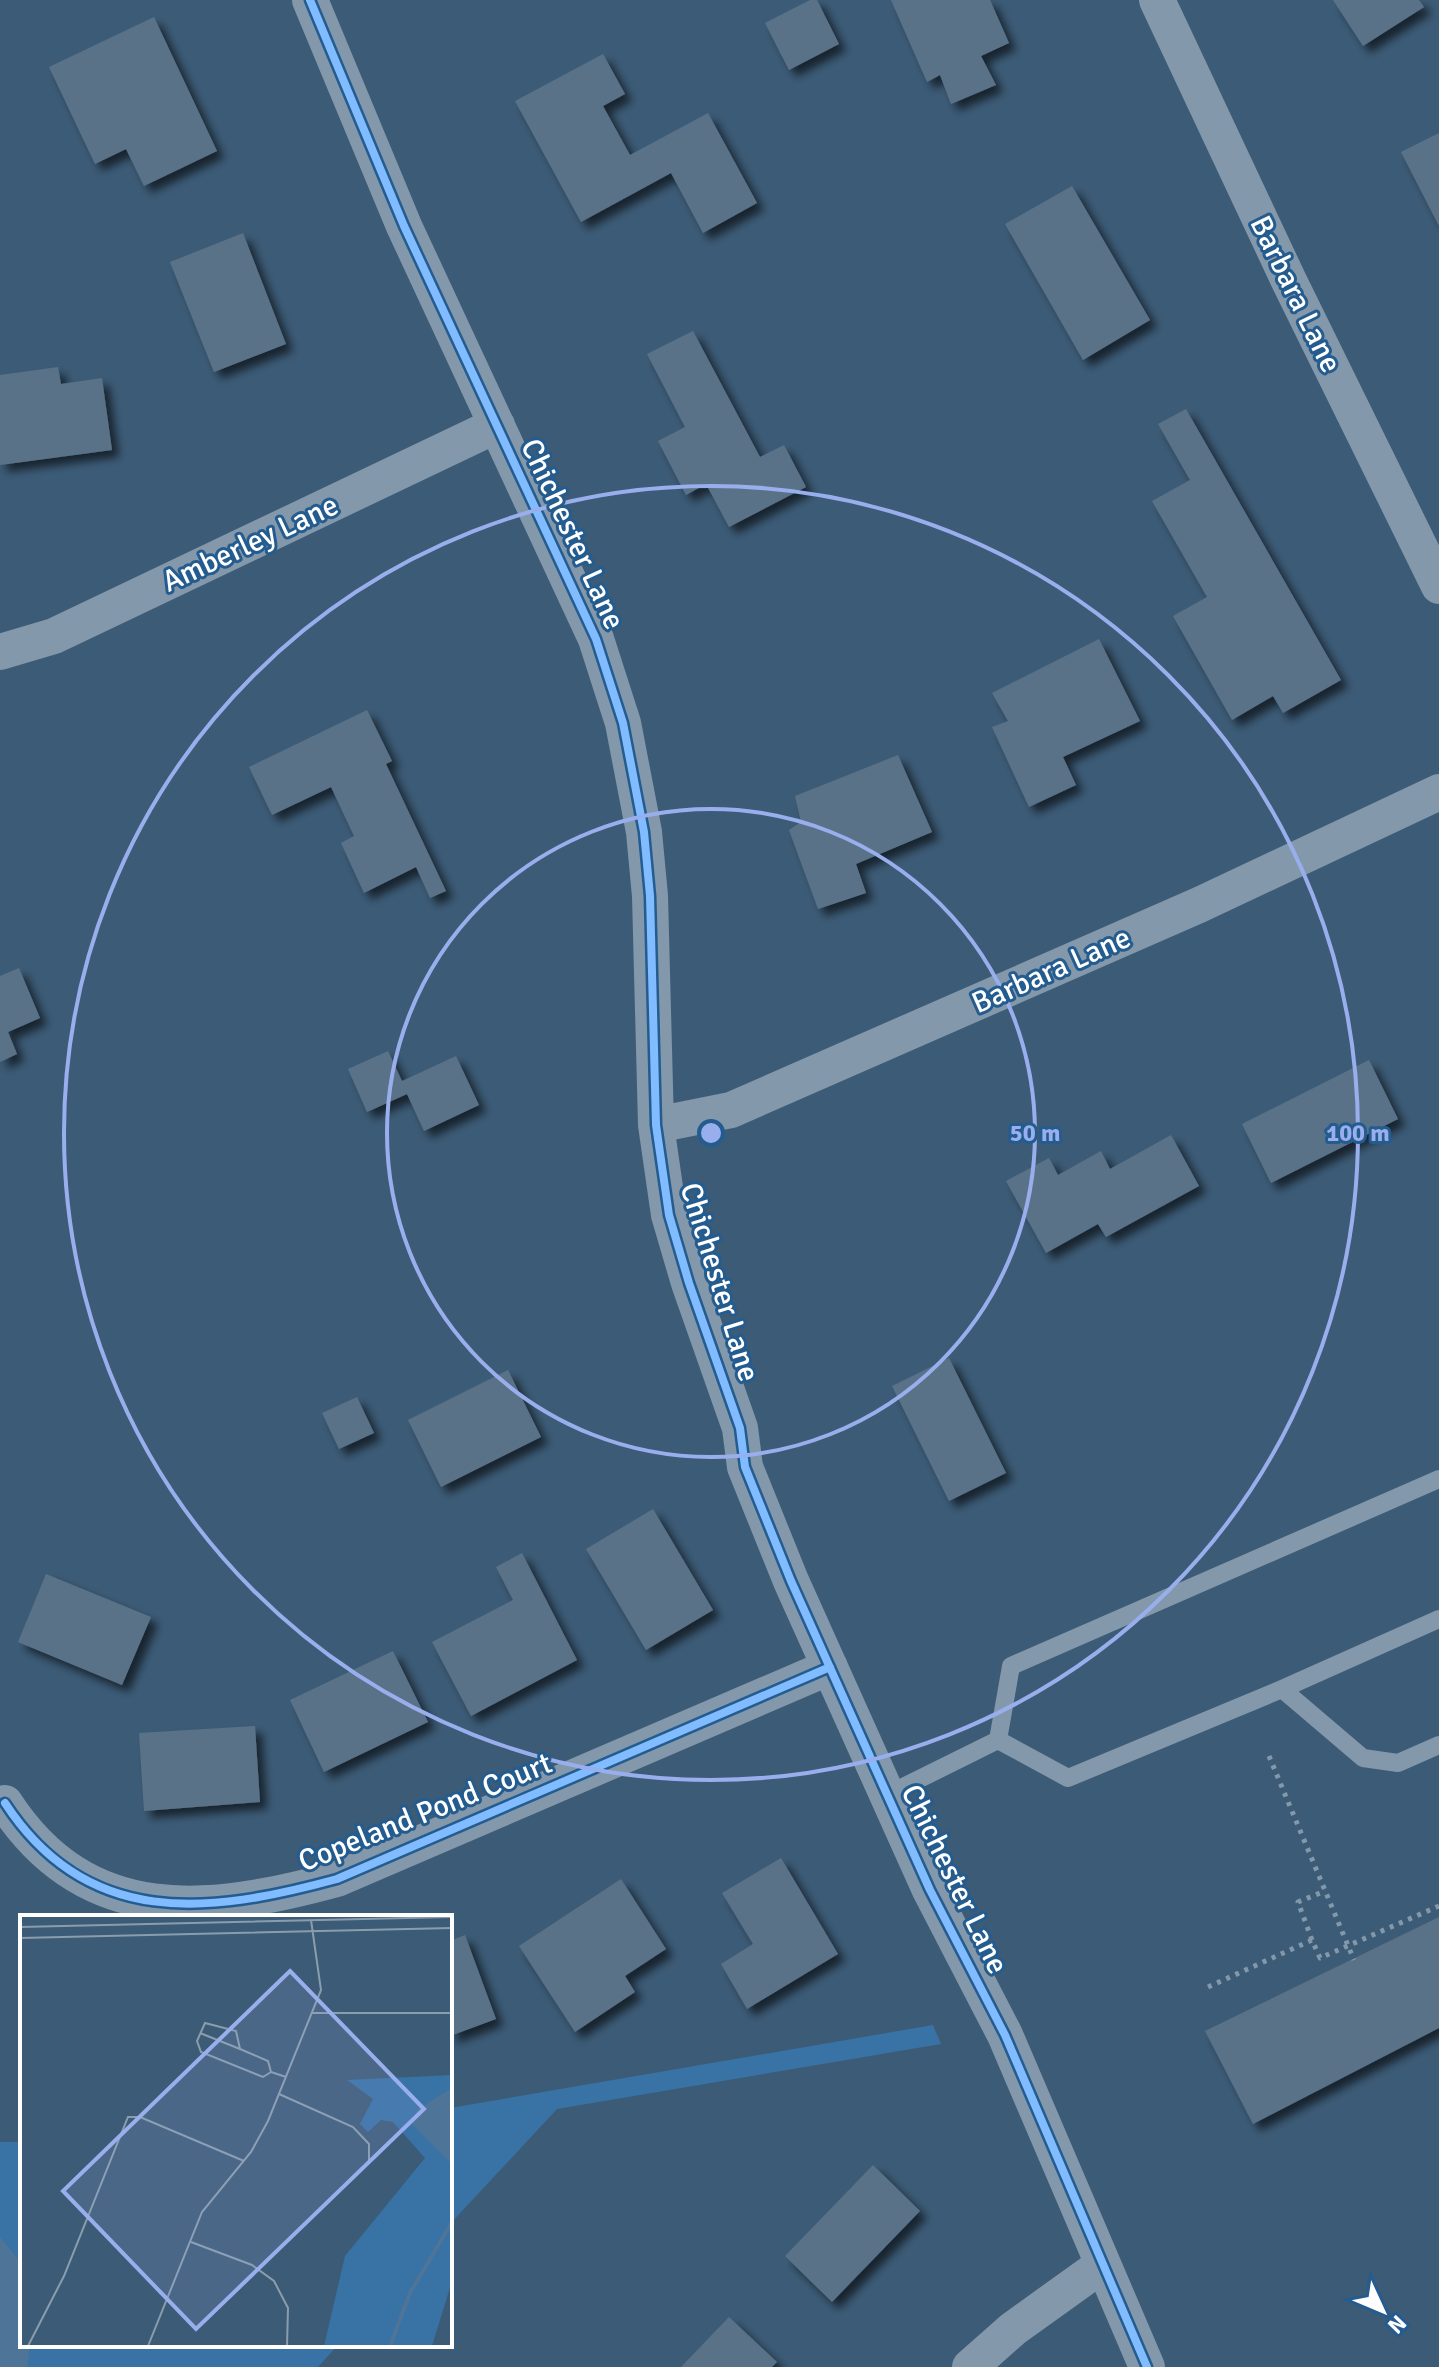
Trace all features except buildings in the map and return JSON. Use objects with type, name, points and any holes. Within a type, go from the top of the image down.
[{"type":"street","name":"Chichester Lane","points":[[310,0],[404,226],[596,639],[623,723],[644,832],[650,896],[656,1125],[669,1215],[689,1283],[740,1428],[745,1467],[930,1890],[1005,2035],[1147,2367]]},
{"type":"street","name":"Barbara Lane","points":[[1157,0],[1289,281],[1439,586]]},
{"type":"street","name":"Amberley Lane","points":[[0,652],[54,636],[497,425]]},
{"type":"street","name":"Barbara Lane","points":[[656,1125],[731,1110],[1199,905],[1439,792]]},
{"type":"street","name":"Copeland Pond Court","points":[[5,1803],[21,1828],[58,1864],[97,1888],[141,1901],[209,1903],[275,1896],[337,1879],[830,1667]]},
{"type":"street","points":[[970,2367],[1013,2329],[1102,2265]]},
{"type":"lane","points":[[998,1740],[1011,1666],[1439,1479]]},
{"type":"lane","points":[[998,1740],[1068,1778],[1282,1689],[1439,1619]]},
{"type":"lane","points":[[1282,1689],[1363,1758],[1398,1763],[1439,1745]]},
{"type":"lane","points":[[887,1795],[998,1740]]},
{"type":"path","points":[[1269,1756],[1354,1960]]},
{"type":"path","points":[[1325,1891],[1298,1902],[1320,1958],[1439,1906]]},
{"type":"path","points":[[1208,1987],[1312,1940]]},
{"type":"shaded area","points":[[933,2025],[941,2044],[557,2109],[452,2222],[452,2108]]},
{"type":"shaded area","points":[[0,2142],[20,2142],[20,2347],[336,2347],[318,2367],[0,2367]]},
{"type":"shaded area","points":[[0,2237],[20,2262],[20,2347],[30,2347],[27,2367],[0,2367]]},
{"type":"cycle path","points":[[310,0],[404,226],[596,639],[623,723],[644,832],[650,896],[656,1125],[669,1215],[689,1283],[740,1428],[745,1467],[791,1581],[930,1890],[1005,2035],[1147,2367]]},
{"type":"cycle path","points":[[5,1803],[38,1844],[73,1873],[112,1892],[154,1901],[197,1904],[243,1900],[337,1879],[830,1667]]}]
